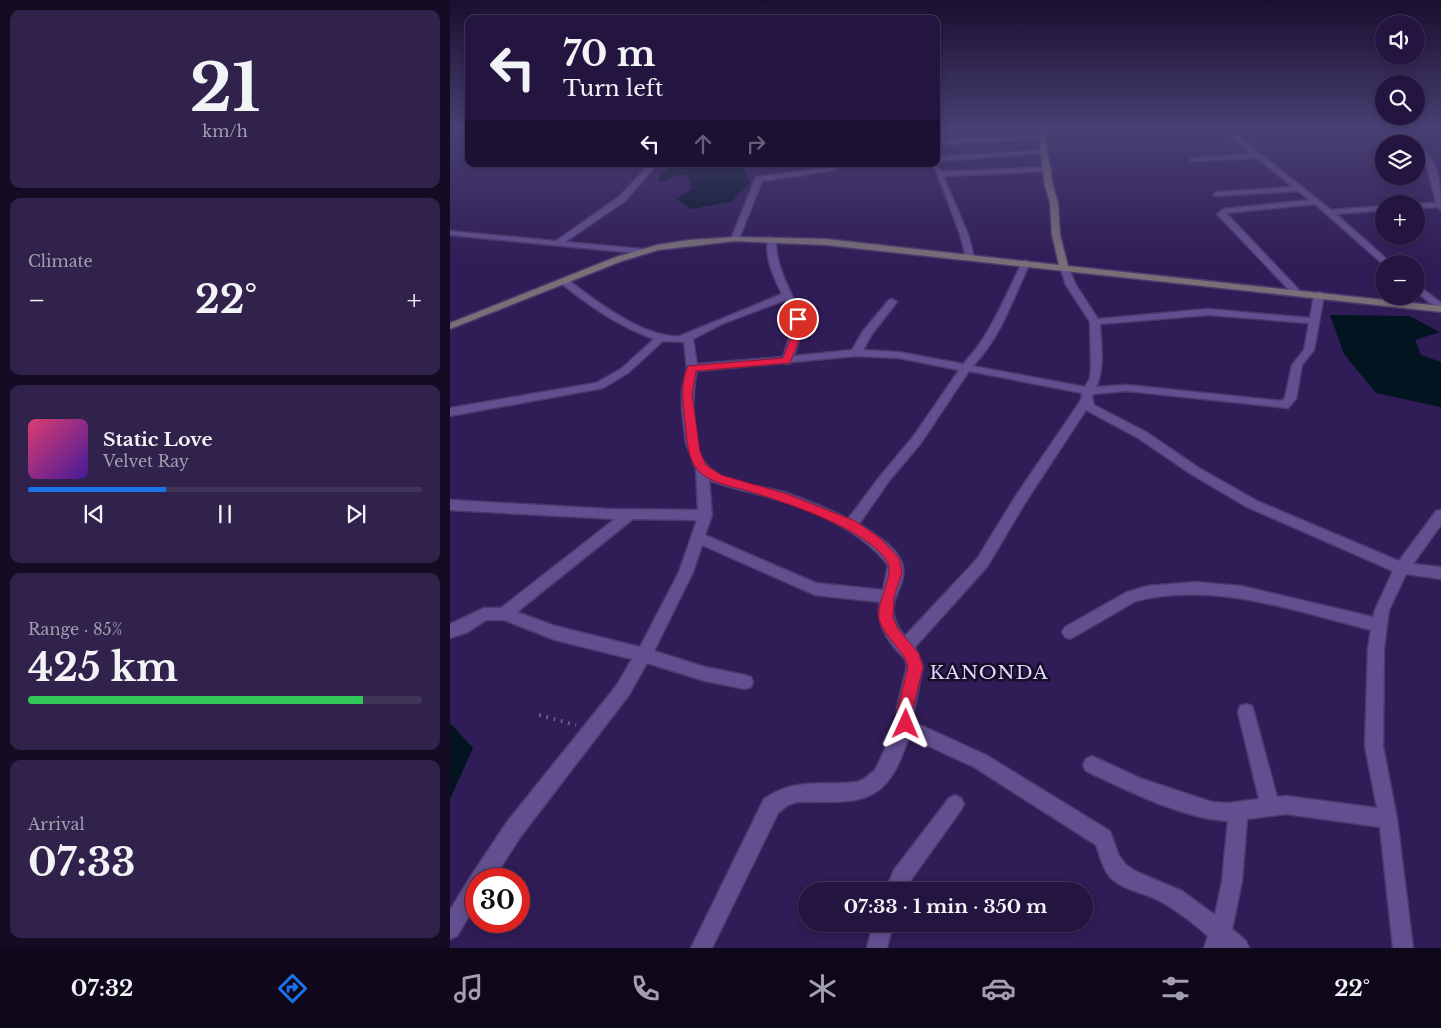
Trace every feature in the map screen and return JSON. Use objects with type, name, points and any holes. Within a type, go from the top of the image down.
[{"type":"main road","points":[[1048,174],[1049,186],[1054,203],[1056,235],[1064,267]]},
{"type":"main road","points":[[450,326],[619,259],[689,243],[735,239],[826,242],[1441,308]]},
{"type":"street","points":[[558,243],[622,199],[645,174]]},
{"type":"street","points":[[735,239],[759,179],[795,174]]},
{"type":"street","points":[[938,174],[964,234],[970,257]]},
{"type":"street","points":[[1280,174],[1329,212],[1378,255]]},
{"type":"street","points":[[1425,206],[1441,206],[1433,174]]},
{"type":"street","points":[[1218,194],[1299,189]]},
{"type":"street","points":[[1296,292],[1221,214],[1224,211],[1231,210],[1316,202]]},
{"type":"street","points":[[1329,212],[1375,209]]},
{"type":"street","points":[[450,233],[643,252]]},
{"type":"street","points":[[772,239],[770,251],[773,264],[799,324],[787,361]]},
{"type":"street","points":[[851,524],[885,478],[917,440],[966,366],[978,357],[1002,315],[1026,263]]},
{"type":"street","points":[[904,648],[982,563],[1020,500],[1088,396],[1096,367],[1095,322],[1080,300],[1064,267]]},
{"type":"street","points":[[564,281],[586,297],[640,330],[672,340],[688,338],[720,322],[762,307],[786,295]]},
{"type":"street","points":[[1425,294],[1441,308]]},
{"type":"street","points":[[692,368],[787,361],[856,353],[899,355],[966,366],[1088,396],[1127,388],[1284,405],[1290,399],[1297,365],[1309,350],[1320,295]]},
{"type":"street","points":[[856,353],[867,333],[892,302]]},
{"type":"street","points":[[1095,322],[1170,313],[1208,312],[1315,321]]},
{"type":"street","points":[[450,412],[600,386],[634,362],[661,338]]},
{"type":"street","points":[[488,868],[514,829],[623,690],[644,655],[682,580],[698,538],[705,515],[702,468],[692,441],[687,394],[692,368],[688,338]]},
{"type":"street","points":[[1088,396],[1095,411],[1142,435],[1252,504],[1402,568],[1441,573]]},
{"type":"street","points":[[701,948],[771,806],[786,795],[857,791],[871,786],[881,776],[906,724],[905,712],[915,667],[914,659],[892,633],[886,618],[888,597],[895,572],[894,562],[875,542],[851,524],[783,497],[717,478],[702,468]]},
{"type":"street","points":[[453,508],[629,515],[705,515]]},
{"type":"street","points":[[504,614],[629,515]]},
{"type":"street","points":[[1403,948],[1388,819],[1374,746],[1378,626],[1382,610],[1402,568],[1441,515]]},
{"type":"street","points":[[698,538],[816,589],[888,597]]},
{"type":"street","points":[[1070,632],[1132,596],[1148,592],[1195,588],[1241,592],[1378,626]]},
{"type":"street","points":[[450,631],[463,627],[484,614],[504,614],[555,633],[644,655],[705,674],[744,682]]},
{"type":"street","points":[[1246,712],[1270,807]]},
{"type":"street","points":[[906,724],[912,730],[980,761],[1099,835],[1108,848],[1111,862],[1120,872],[1137,882],[1166,893],[1217,941],[1239,948]]},
{"type":"street","points":[[1092,765],[1140,787],[1212,811],[1238,811],[1286,805],[1388,819]]},
{"type":"street","points":[[899,882],[955,804]]},
{"type":"street","points":[[1217,941],[1234,861],[1238,811]]},
{"type":"street","points":[[450,929],[465,904]]},
{"type":"street","points":[[877,948],[881,932]]},
{"type":"path","points":[[539,715],[593,729]]},
{"type":"water","points":[[662,174],[679,174],[659,183],[659,177]]},
{"type":"water","points":[[681,174],[746,174],[750,183],[730,202],[691,209],[676,199],[692,189],[688,176]]},
{"type":"water","points":[[1330,315],[1409,316],[1440,332],[1415,340],[1421,355],[1441,362],[1441,407],[1376,393],[1344,354]]},
{"type":"water","points":[[450,723],[473,748],[450,799]]},
{"type":"district","name":"KANONDA","points":[[989,672]]},
{"type":"route","points":[[798,319],[799,330],[787,361],[692,368],[687,394],[692,441],[702,468],[717,478],[783,497],[851,524],[883,549],[894,562],[896,566],[888,597],[886,618],[892,633],[914,659],[915,667],[905,712],[906,724]]}]
